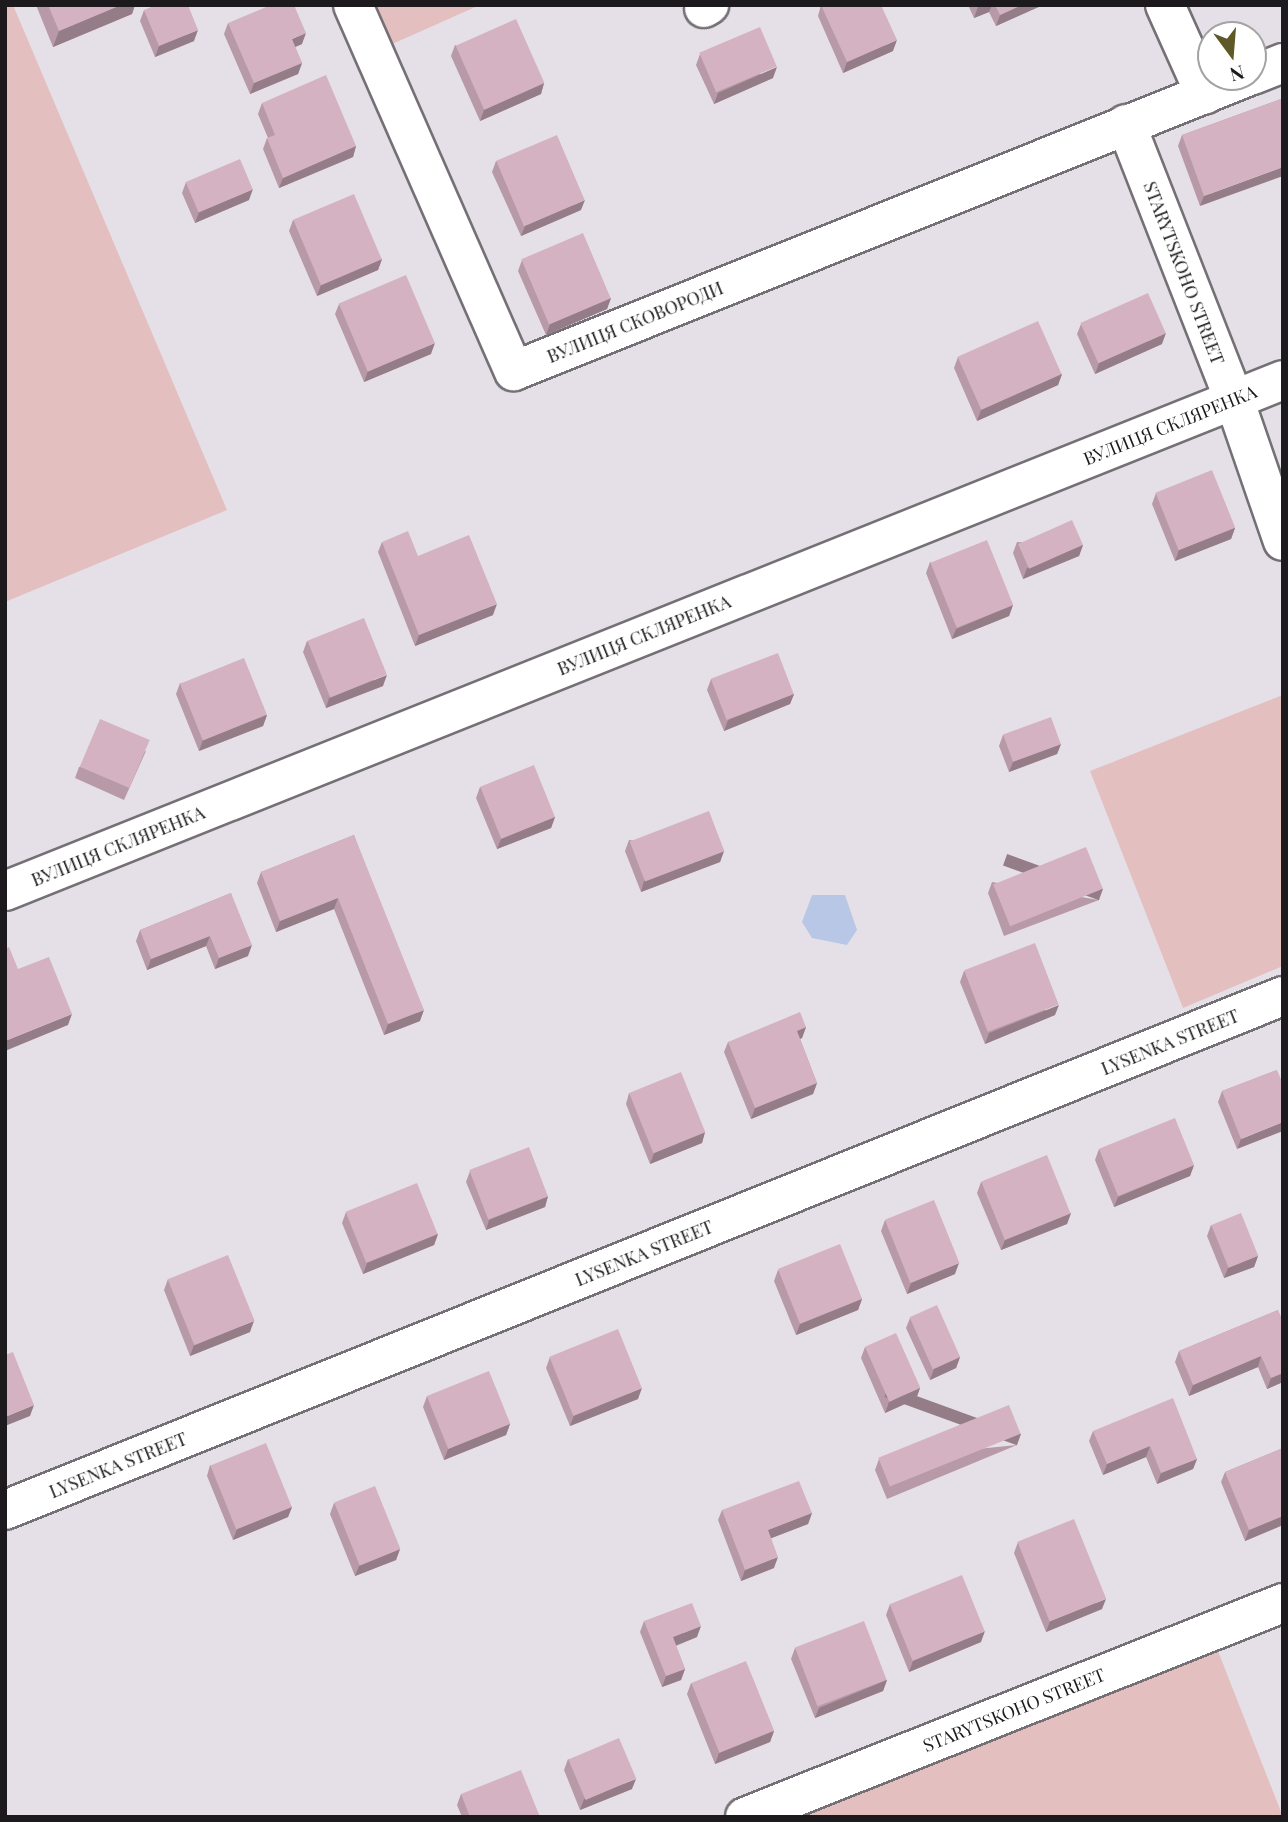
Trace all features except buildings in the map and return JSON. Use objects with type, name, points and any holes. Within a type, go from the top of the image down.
[{"type":"street","name":"ВУЛИЦЯ СКОВОРОДИ","points":[[353,5],[514,371],[1126,124]]},
{"type":"street","points":[[1165,5],[1205,94]]},
{"type":"street","points":[[1126,124],[1212,91]]},
{"type":"street","name":"STARYTSKOHO STREET","points":[[1126,124],[1234,399],[1283,541]]},
{"type":"street","name":"ВУЛИЦЯ СКЛЯРЕНКА","points":[[5,891],[1283,380]]},
{"type":"street","name":"LYSENKA STREET","points":[[5,1510],[1283,996]]},
{"type":"street","name":"STARYTSKOHO STREET","points":[[745,1817],[1283,1603]]},
{"type":"shaded area","points":[[5,5],[13,5],[227,510],[5,602]]},
{"type":"shaded area","points":[[373,5],[480,5],[390,45]]},
{"type":"shaded area","points":[[1283,695],[1283,966],[1183,1008],[1090,771]]},
{"type":"shaded area","points":[[1218,1651],[1283,1817],[801,1817]]},
{"type":"water","points":[[812,895],[845,895],[857,930],[847,945],[812,938],[802,922]]}]
